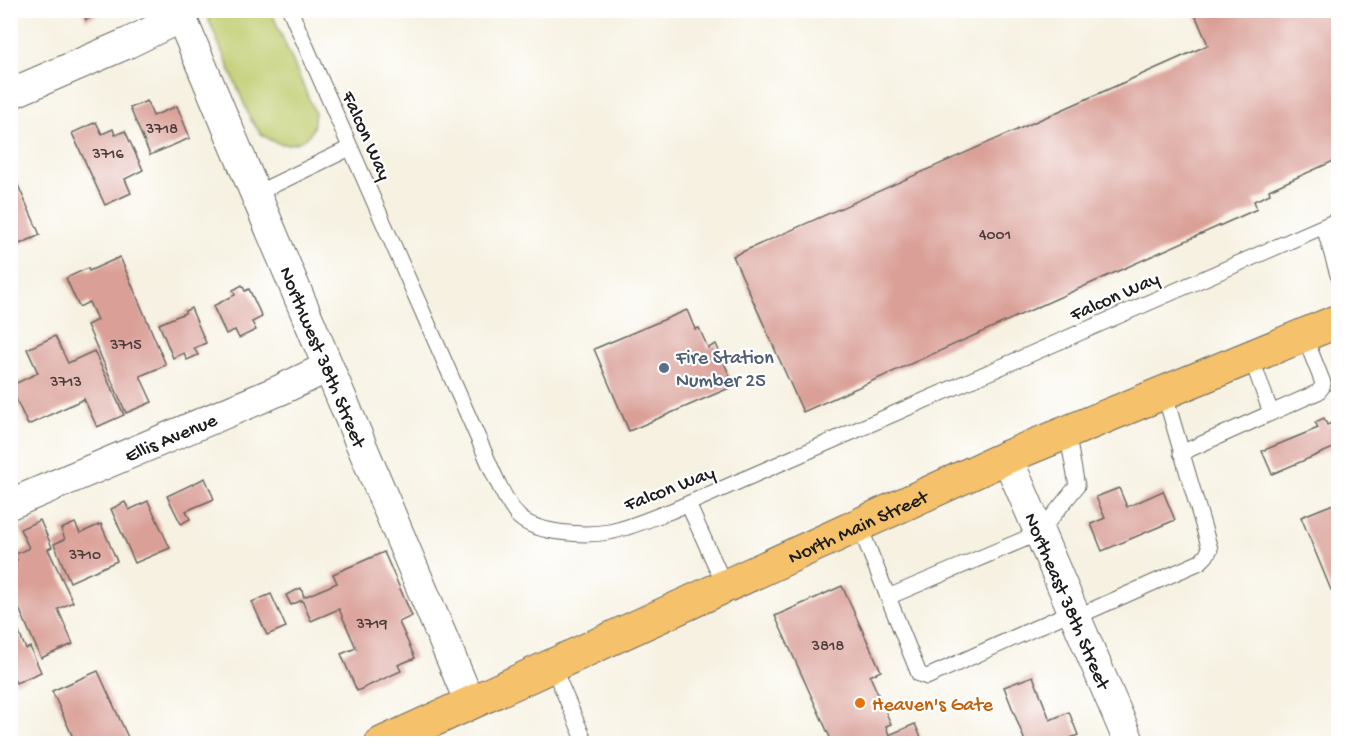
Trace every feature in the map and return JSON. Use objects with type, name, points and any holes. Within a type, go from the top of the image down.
[{"type":"main road","name":"North Main Street","points":[[381,744],[1007,457],[1338,321]]},
{"type":"street","points":[[10,94],[128,43],[179,14]]},
{"type":"street","name":"Northwest 38th Street","points":[[179,14],[470,702]]},
{"type":"street","name":"Ellis Avenue","points":[[10,504],[328,367]]},
{"type":"street","name":"Northeast 38th Street","points":[[1007,457],[1130,744]]},
{"type":"lane","name":"Falcon Way","points":[[290,10],[505,496],[520,518],[544,530],[580,533],[609,532],[688,504],[1338,220]]},
{"type":"lane","points":[[255,194],[350,148]]},
{"type":"lane","points":[[1324,227],[1338,275]]},
{"type":"lane","points":[[1181,453],[1318,392],[1323,383],[1304,335]]},
{"type":"lane","points":[[1251,357],[1271,413]]},
{"type":"lane","points":[[859,525],[919,674],[924,677],[1200,562],[1210,549],[1164,392]]},
{"type":"lane","points":[[888,597],[1039,533],[1077,486],[1067,432]]},
{"type":"lane","points":[[688,504],[725,586]]},
{"type":"lane","points":[[552,665],[586,744]]},
{"type":"green space","points":[[205,11],[271,11],[315,113],[313,128],[309,135],[297,142],[283,144],[269,139],[258,130],[251,120]]},
{"type":"building","points":[[82,10],[106,10],[86,20]]},
{"type":"building","points":[[1193,10],[1338,10],[1338,159],[1269,190],[1270,194],[1254,201],[1257,209],[803,412],[733,256],[1208,45]]},
{"type":"building","points":[[147,101],[153,116],[177,106],[190,138],[150,155],[130,108]]},
{"type":"building","points":[[96,122],[102,134],[113,129],[115,135],[125,131],[143,170],[125,179],[131,193],[105,205],[72,133]]},
{"type":"building","points":[[10,167],[40,235],[13,247],[10,242]]},
{"type":"building","points":[[120,257],[166,365],[140,376],[152,402],[126,413],[87,325],[97,320],[89,302],[79,307],[66,278],[88,268],[89,271]]},
{"type":"building","points":[[242,285],[245,291],[249,289],[262,317],[252,322],[256,330],[239,338],[235,330],[226,334],[213,306],[235,295],[233,290]]},
{"type":"building","points":[[191,308],[206,343],[194,348],[198,355],[187,360],[184,353],[173,358],[159,324]]},
{"type":"building","name":"Fire Station Number 25","points":[[687,310],[695,329],[699,328],[708,348],[716,344],[734,386],[629,431],[594,349]]},
{"type":"building","points":[[55,336],[68,363],[94,351],[124,415],[97,427],[84,399],[28,425],[10,386],[38,373],[27,349]]},
{"type":"building","points":[[1324,418],[1327,425],[1338,420],[1338,446],[1272,474],[1262,451],[1318,428],[1315,422]]},
{"type":"building","points":[[205,478],[214,499],[186,511],[190,519],[181,524],[167,496]]},
{"type":"building","points":[[1119,488],[1127,507],[1163,491],[1175,520],[1102,551],[1091,524],[1105,518],[1096,497]]},
{"type":"building","points":[[148,501],[170,548],[135,563],[111,509],[125,502],[129,510]]},
{"type":"building","points":[[1338,502],[1338,587],[1331,590],[1301,517]]},
{"type":"building","points":[[40,520],[52,547],[48,549],[73,602],[58,609],[73,644],[41,658],[10,588],[10,563],[17,560],[14,555],[29,548],[20,529]]},
{"type":"building","points":[[75,523],[80,533],[101,524],[117,561],[70,582],[54,544],[65,539],[61,529]]},
{"type":"building","points":[[384,552],[412,616],[399,622],[415,658],[398,665],[401,671],[357,691],[341,654],[356,648],[339,609],[311,621],[302,600],[291,605],[286,595],[301,588],[304,597],[337,583],[333,574]]},
{"type":"building","points":[[842,586],[881,671],[870,676],[891,724],[886,726],[889,735],[915,724],[924,744],[833,744],[775,616]]},
{"type":"building","points":[[271,594],[286,627],[267,635],[252,602]]},
{"type":"building","points":[[10,601],[19,620],[10,624]]},
{"type":"building","points":[[15,624],[26,649],[30,647],[41,672],[16,683],[10,670],[10,626]]},
{"type":"building","points":[[98,671],[131,744],[76,744],[52,691]]},
{"type":"building","points":[[1033,676],[1050,720],[1069,712],[1078,735],[1056,744],[1026,744],[1004,687]]},
{"type":"place","name":"Fire Station Number 25","points":[[664,368]]},
{"type":"place","name":"Heaven's Gate","points":[[860,703]]}]
